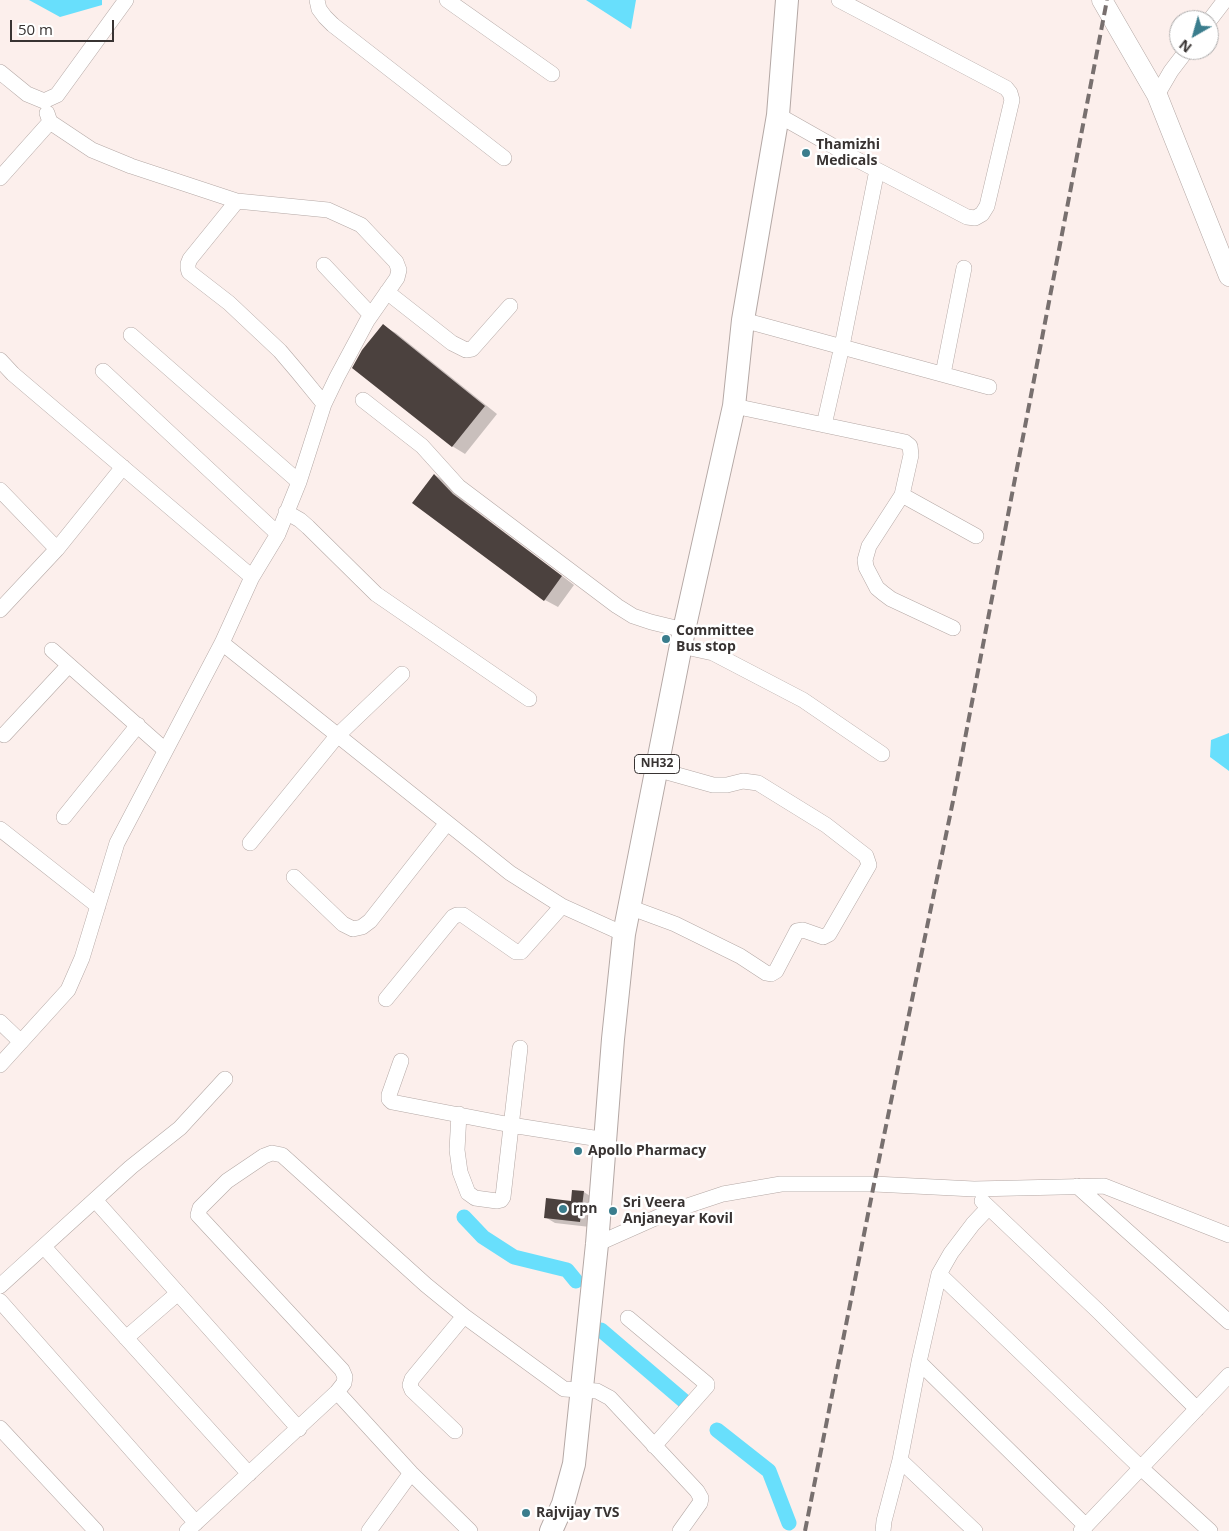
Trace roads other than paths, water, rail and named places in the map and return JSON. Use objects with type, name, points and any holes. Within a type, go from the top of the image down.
[{"type":"highway","name":"NH32","points":[[551,1531],[563,1504],[574,1464],[597,1244],[613,1039],[624,934],[683,638],[734,406],[743,320],[778,115],[787,0]]},
{"type":"main road","points":[[1102,0],[1157,95],[1229,276]]},
{"type":"street","points":[[0,72],[28,94],[44,101],[57,95],[126,0]]},
{"type":"street","points":[[317,0],[319,9],[332,25],[504,158]]},
{"type":"street","points":[[447,0],[552,74]]},
{"type":"street","points":[[778,115],[967,217],[975,218],[982,214],[987,206],[1012,100],[1010,93],[1006,88],[839,0]]},
{"type":"street","points":[[1217,10],[1225,0]]},
{"type":"street","points":[[1157,95],[1170,71],[1179,60]]},
{"type":"street","points":[[0,1065],[68,990],[82,958],[117,843],[222,643],[252,577],[278,534],[299,482],[324,404],[344,362],[371,315],[397,278],[399,270],[396,262],[361,225],[328,210],[237,201],[131,166],[92,150],[50,122],[44,101]]},
{"type":"street","points":[[0,178],[50,122]]},
{"type":"street","points":[[824,425],[842,346],[877,170]]},
{"type":"street","points":[[237,201],[190,259],[188,264],[189,272],[229,303],[280,351],[324,404]]},
{"type":"street","points":[[324,265],[371,315]]},
{"type":"street","points":[[943,374],[964,268]]},
{"type":"street","points":[[387,292],[452,343],[466,350],[472,349],[510,306]]},
{"type":"street","points":[[743,320],[989,387]]},
{"type":"street","points":[[131,335],[299,482]]},
{"type":"street","points":[[0,360],[252,577]]},
{"type":"street","points":[[103,371],[278,534]]},
{"type":"street","points":[[364,400],[422,446],[459,487],[610,601],[633,616],[651,622],[795,696],[882,754]]},
{"type":"street","points":[[734,406],[906,442],[910,446],[911,455],[902,495],[869,546],[864,560],[877,588],[883,593],[891,599],[953,628]]},
{"type":"street","points":[[0,610],[57,549],[123,467]]},
{"type":"street","points":[[0,490],[57,549]]},
{"type":"street","points":[[902,495],[976,536]]},
{"type":"street","points":[[286,512],[308,527],[376,594],[529,699]]},
{"type":"street","points":[[222,643],[510,873],[562,906],[624,934]]},
{"type":"street","points":[[52,650],[165,750]]},
{"type":"street","points":[[4,735],[69,665]]},
{"type":"street","points":[[250,843],[337,736],[402,674]]},
{"type":"street","points":[[64,818],[138,725]]},
{"type":"street","points":[[629,907],[675,924],[740,956],[766,973],[774,973],[797,932],[803,930],[823,937],[829,934],[869,865],[866,856],[826,825],[758,783],[743,781],[727,786],[713,785],[656,769]]},
{"type":"street","points":[[294,877],[343,924],[353,929],[362,927],[370,921],[447,823]]},
{"type":"street","points":[[0,829],[98,906]]},
{"type":"street","points":[[386,999],[457,915],[463,915],[516,952],[521,952],[562,906]]},
{"type":"street","points":[[0,1022],[21,1042]]},
{"type":"street","points":[[460,1114],[457,1150],[460,1172],[468,1193],[475,1198],[501,1200],[503,1197],[512,1126],[520,1048]]},
{"type":"street","points":[[401,1061],[389,1095],[391,1101],[512,1126],[606,1140]]},
{"type":"street","points":[[0,1286],[132,1167],[180,1128],[225,1079]]},
{"type":"street","points":[[0,1301],[191,1527],[338,1392],[344,1383],[345,1377],[342,1370],[198,1215],[200,1208],[227,1181],[264,1156],[272,1153],[282,1155],[426,1285],[464,1316],[564,1389],[597,1391],[610,1398],[697,1491],[701,1498],[700,1503],[680,1531]]},
{"type":"street","points":[[597,1244],[669,1212],[723,1194],[781,1184],[874,1184],[974,1189],[1104,1186],[1229,1235]]},
{"type":"street","points":[[1077,1186],[1229,1322]]},
{"type":"street","points":[[974,1189],[988,1208],[1098,1311],[1196,1409]]},
{"type":"street","points":[[95,1200],[299,1428]]},
{"type":"street","points":[[883,1531],[939,1274],[951,1253],[988,1208]]},
{"type":"street","points":[[44,1247],[249,1474]]},
{"type":"street","points":[[939,1274],[1141,1468],[1210,1531]]},
{"type":"street","points":[[126,1338],[178,1293]]},
{"type":"street","points":[[455,1431],[412,1390],[410,1384],[412,1379],[464,1316]]},
{"type":"street","points":[[628,1318],[707,1386],[654,1446]]},
{"type":"street","points":[[919,1362],[1084,1528],[1229,1375]]},
{"type":"street","points":[[338,1392],[411,1473],[470,1531]]},
{"type":"street","points":[[0,1429],[96,1531]]},
{"type":"street","points":[[900,1460],[975,1531]]},
{"type":"street","points":[[369,1531],[411,1473]]},
{"type":"water","points":[[29,0],[102,0],[102,5],[60,17]]},
{"type":"water","points":[[586,0],[636,0],[631,29]]},
{"type":"water","points":[[1229,733],[1229,771],[1210,757],[1211,740]]},
{"type":"waterway","points":[[464,1217],[483,1237],[514,1257],[567,1270],[576,1281]]},
{"type":"waterway","points":[[601,1330],[684,1401]]},
{"type":"waterway","points":[[717,1430],[769,1471],[789,1523]]},
{"type":"railway","points":[[805,1531],[953,801],[1107,0]]},
{"type":"place","name":"Thamizhi Medicals","points":[[806,153]]},
{"type":"place","name":"Committee Bus stop","points":[[666,639]]},
{"type":"place","name":"Apollo Pharmacy","points":[[578,1151]]},
{"type":"place","name":"rpn","points":[[563,1209]]},
{"type":"place","name":"Sri Veera Anjaneyar Kovil","points":[[613,1211]]},
{"type":"place","name":"Rajvijay TVS","points":[[526,1513]]}]
